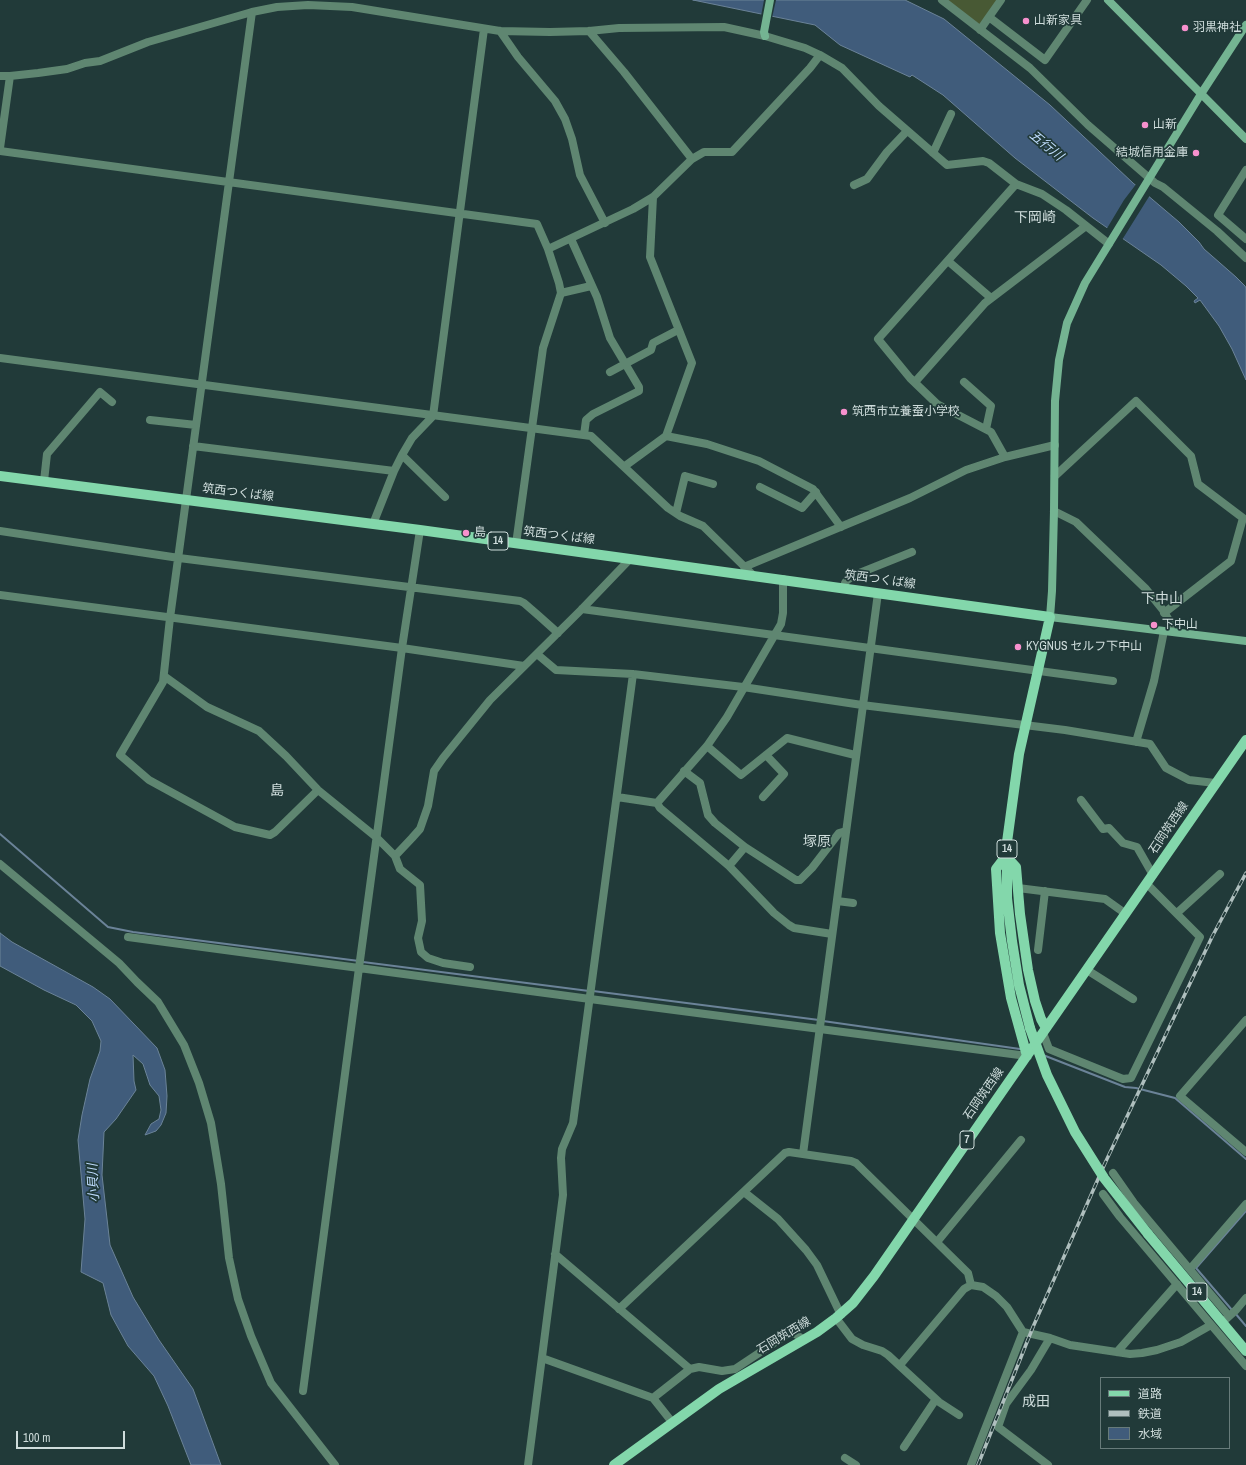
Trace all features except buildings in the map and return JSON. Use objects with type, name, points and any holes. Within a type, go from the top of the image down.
[{"type":"main road","name":"筑西つくば線","points":[[0,476],[420,530],[1050,617]]},
{"type":"main road","name":"14","points":[[1050,617],[1025,725],[1015,779],[1006,856],[1007,898],[1012,941],[1019,985],[1030,1028],[1047,1075],[1074,1132],[1100,1172],[1148,1234],[1224,1319],[1246,1350]]},
{"type":"main road","name":"石岡筑西線","points":[[614,1465],[672,1422],[719,1390],[804,1340],[839,1316],[853,1303],[1027,1056],[1246,740]]},
{"type":"main road","points":[[1027,1056],[1011,998],[1000,933],[996,869],[1006,856],[1016,868],[1028,970],[1044,1030]]},
{"type":"street","points":[[764,34],[770,0]]},
{"type":"street","points":[[942,0],[1030,68],[1055,90],[1088,125],[1148,180],[1217,231],[1246,258]]},
{"type":"street","points":[[980,30],[1001,0]]},
{"type":"street","points":[[989,17],[1045,60],[1087,0]]},
{"type":"street","points":[[1108,0],[1246,139]]},
{"type":"street","points":[[0,76],[67,69],[85,63],[100,61],[148,42],[252,12],[285,6],[352,6],[500,31],[550,32],[589,31],[618,28],[724,27],[764,34],[806,48],[820,55],[842,68],[879,106],[946,165],[983,161],[989,163],[1016,184],[1042,194],[1110,242]]},
{"type":"street","points":[[252,12],[170,618],[163,682],[120,755],[149,780],[235,827],[270,835],[275,832],[318,790]]},
{"type":"street","points":[[1246,25],[1243,35],[1201,94],[1110,242],[1079,296],[1065,330],[1057,377],[1055,401],[1056,445],[1050,617],[1246,641]]},
{"type":"street","points":[[373,524],[402,455],[412,438],[433,416],[484,29]]},
{"type":"street","points":[[500,31],[518,57],[555,101],[566,119],[580,175],[605,223]]},
{"type":"street","points":[[589,31],[624,72],[692,159]]},
{"type":"street","points":[[548,250],[633,209],[653,197],[692,159],[704,152],[732,152],[810,68],[820,55]]},
{"type":"street","points":[[0,148],[10,76]]},
{"type":"street","points":[[933,153],[951,114]]},
{"type":"street","points":[[854,185],[868,179],[887,152],[907,131]]},
{"type":"street","points":[[0,152],[537,224],[548,250],[561,293],[543,348],[516,544]]},
{"type":"street","points":[[1246,170],[1218,215],[1246,239]]},
{"type":"street","points":[[1005,457],[991,432],[937,404],[915,382],[878,339],[1016,184]]},
{"type":"street","points":[[625,466],[666,436],[692,363],[650,257],[653,197]]},
{"type":"street","points":[[915,382],[985,303],[1086,226]]},
{"type":"street","points":[[571,239],[596,297],[610,338],[639,387],[639,391],[593,414],[586,420],[584,435]]},
{"type":"street","points":[[948,261],[991,298]]},
{"type":"street","points":[[561,293],[591,286]]},
{"type":"street","points":[[610,372],[651,350],[653,343],[678,330]]},
{"type":"street","points":[[0,358],[591,436],[676,513],[703,526],[753,575]]},
{"type":"street","points":[[964,382],[991,406],[986,429]]},
{"type":"street","points":[[44,481],[47,454],[100,392],[112,402]]},
{"type":"street","points":[[1055,476],[1136,401],[1191,456],[1198,484],[1243,518],[1231,561],[1164,612]]},
{"type":"street","points":[[150,420],[196,425]]},
{"type":"street","points":[[666,436],[707,444],[759,461],[813,489],[841,527]]},
{"type":"street","points":[[744,567],[910,498],[966,470],[1005,457],[1056,445]]},
{"type":"street","points":[[193,446],[394,471]]},
{"type":"street","points":[[402,455],[445,496]]},
{"type":"street","points":[[676,513],[685,476],[713,484]]},
{"type":"street","points":[[760,487],[802,508],[816,492]]},
{"type":"street","points":[[1054,511],[1076,522],[1146,589],[1170,622],[1136,742]]},
{"type":"street","points":[[303,1391],[376,837],[420,530]]},
{"type":"street","points":[[0,531],[179,558],[520,601],[558,633]]},
{"type":"street","points":[[844,588],[847,580],[857,574],[912,552]]},
{"type":"street","points":[[395,856],[420,829],[428,806],[434,771],[442,758],[490,700],[630,559]]},
{"type":"street","points":[[657,803],[707,746],[727,717],[743,687],[781,624],[783,613],[783,579]]},
{"type":"street","points":[[803,1154],[869,648],[878,593]]},
{"type":"street","points":[[0,595],[402,648],[524,666]]},
{"type":"street","points":[[582,609],[1113,681]]},
{"type":"street","points":[[537,654],[556,670],[633,674],[743,687],[862,705],[1065,730],[1150,744],[1166,768],[1189,780],[1215,783]]},
{"type":"street","points":[[528,1465],[563,1195],[562,1149],[573,1124],[633,674]]},
{"type":"street","points":[[164,676],[207,707],[259,731],[286,756],[318,790],[376,837],[395,856],[400,869],[420,884],[422,921],[418,938],[421,952],[428,958],[470,967]]},
{"type":"street","points":[[707,746],[741,775],[787,738],[855,755]]},
{"type":"street","points":[[763,797],[784,774],[766,755]]},
{"type":"street","points":[[684,771],[700,783],[708,815],[715,823],[745,847],[792,878],[800,880],[818,861],[839,833],[846,831]]},
{"type":"street","points":[[617,798],[657,803]]},
{"type":"street","points":[[1044,1030],[1049,1049],[1123,1079],[1132,1078],[1200,937],[1177,914],[1150,879],[1137,846],[1123,843],[1109,828],[1103,829],[1081,800]]},
{"type":"street","points":[[657,803],[660,808],[729,866],[774,913],[789,925],[794,928],[832,934]]},
{"type":"street","points":[[729,866],[745,847]]},
{"type":"street","points":[[0,864],[119,963],[158,1002],[184,1045],[199,1083],[211,1123],[221,1184],[229,1258],[238,1299],[251,1336],[271,1383],[335,1465]]},
{"type":"street","points":[[1177,914],[1220,874]]},
{"type":"street","points":[[1018,888],[1105,899],[1126,914]]},
{"type":"street","points":[[1038,950],[1045,891]]},
{"type":"street","points":[[837,901],[853,903]]},
{"type":"street","points":[[128,937],[359,963],[820,1023],[1027,1056]]},
{"type":"street","points":[[1086,970],[1132,1000]]},
{"type":"street","points":[[1246,1020],[1180,1096],[1246,1152]]},
{"type":"street","points":[[937,1242],[1021,1140]]},
{"type":"street","points":[[619,1309],[785,1153],[789,1152],[856,1163],[968,1274],[971,1284]]},
{"type":"street","points":[[1113,1173],[1134,1202],[1190,1269],[1224,1319],[1246,1366]]},
{"type":"street","points":[[744,1192],[778,1220],[806,1250],[817,1265],[839,1316],[852,1339],[863,1345],[882,1351],[900,1365],[936,1399],[959,1415]]},
{"type":"street","points":[[1103,1194],[1120,1217],[1176,1284],[1224,1319]]},
{"type":"street","points":[[1190,1269],[1246,1204]]},
{"type":"street","points":[[555,1254],[690,1369]]},
{"type":"street","points":[[971,1284],[983,1288],[996,1296],[1007,1307],[1023,1332],[1050,1338],[1070,1345],[1130,1354],[1157,1350],[1181,1342],[1224,1319],[1246,1298]]},
{"type":"street","points":[[900,1365],[960,1294],[971,1284]]},
{"type":"street","points":[[1117,1352],[1176,1284]]},
{"type":"street","points":[[971,1465],[1023,1332]]},
{"type":"street","points":[[653,1398],[690,1369],[699,1367],[722,1371],[735,1369],[786,1335],[794,1333],[804,1340]]},
{"type":"street","points":[[1048,1465],[998,1427],[1006,1404],[1031,1370],[1050,1338]]},
{"type":"street","points":[[542,1358],[653,1398],[672,1422]]},
{"type":"street","points":[[904,1447],[936,1399]]},
{"type":"street","points":[[846,1458],[856,1465]]},
{"type":"green space","points":[[945,0],[998,0],[980,25]]},
{"type":"water","name":"五行川","points":[[693,0],[905,0],[944,19],[1050,105],[1133,183],[1179,222],[1204,249],[1245,286],[1246,380],[1232,349],[1219,326],[1200,300],[1195,303],[1194,301],[1198,298],[1186,286],[1161,265],[1093,218],[1015,158],[943,95],[912,75],[910,77],[840,45],[815,25]]},
{"type":"water","name":"小貝川","points":[[0,933],[12,942],[93,987],[110,999],[157,1048],[165,1070],[167,1096],[166,1113],[161,1125],[156,1131],[145,1135],[151,1124],[159,1119],[161,1110],[159,1096],[150,1085],[143,1064],[133,1055],[134,1081],[136,1090],[116,1119],[104,1132],[102,1175],[110,1245],[133,1297],[159,1340],[193,1389],[221,1465],[191,1465],[168,1406],[154,1376],[128,1346],[111,1315],[103,1283],[81,1272],[85,1219],[78,1140],[90,1079],[100,1051],[101,1041],[92,1021],[76,1005],[44,990],[0,966]]},
{"type":"pier","points":[[764,0],[776,0],[772,18],[761,16]]},
{"type":"pier","points":[[1137,183],[1150,195],[1122,240],[1106,230],[1124,200]]},
{"type":"waterway","points":[[0,834],[108,927],[133,932],[359,961]]},
{"type":"waterway","points":[[363,962],[589,991]]},
{"type":"waterway","points":[[593,991],[819,1020]]},
{"type":"waterway","points":[[823,1021],[1020,1049]]},
{"type":"waterway","points":[[1043,1055],[1125,1087],[1136,1088],[1175,1098],[1246,1159]]},
{"type":"waterway","points":[[1232,1310],[1196,1268],[1246,1211]]},
{"type":"waterway","points":[[1235,1313],[1246,1326]]},
{"type":"railway","points":[[978,1465],[1033,1327],[1106,1161],[1212,937],[1246,873]]},
{"type":"place","name":"山新家具","points":[[1026,21]]},
{"type":"place","name":"羽黒神社","points":[[1185,28]]},
{"type":"place","name":"山新","points":[[1145,125]]},
{"type":"place","name":"結城信用金庫","points":[[1196,153]]},
{"type":"place","name":"筑西市立養蚕小学校","points":[[844,412]]},
{"type":"place","name":"島","points":[[466,533]]},
{"type":"place","name":"下中山","points":[[1154,625]]},
{"type":"place","name":"KYGNUS セルフ下中山","points":[[1018,647]]},
{"type":"district","name":"下岡崎","points":[[1035,218]]},
{"type":"district","name":"下中山","points":[[1162,599]]},
{"type":"district","name":"島","points":[[277,791]]},
{"type":"district","name":"塚原","points":[[817,842]]},
{"type":"district","name":"成田","points":[[1036,1402]]}]
